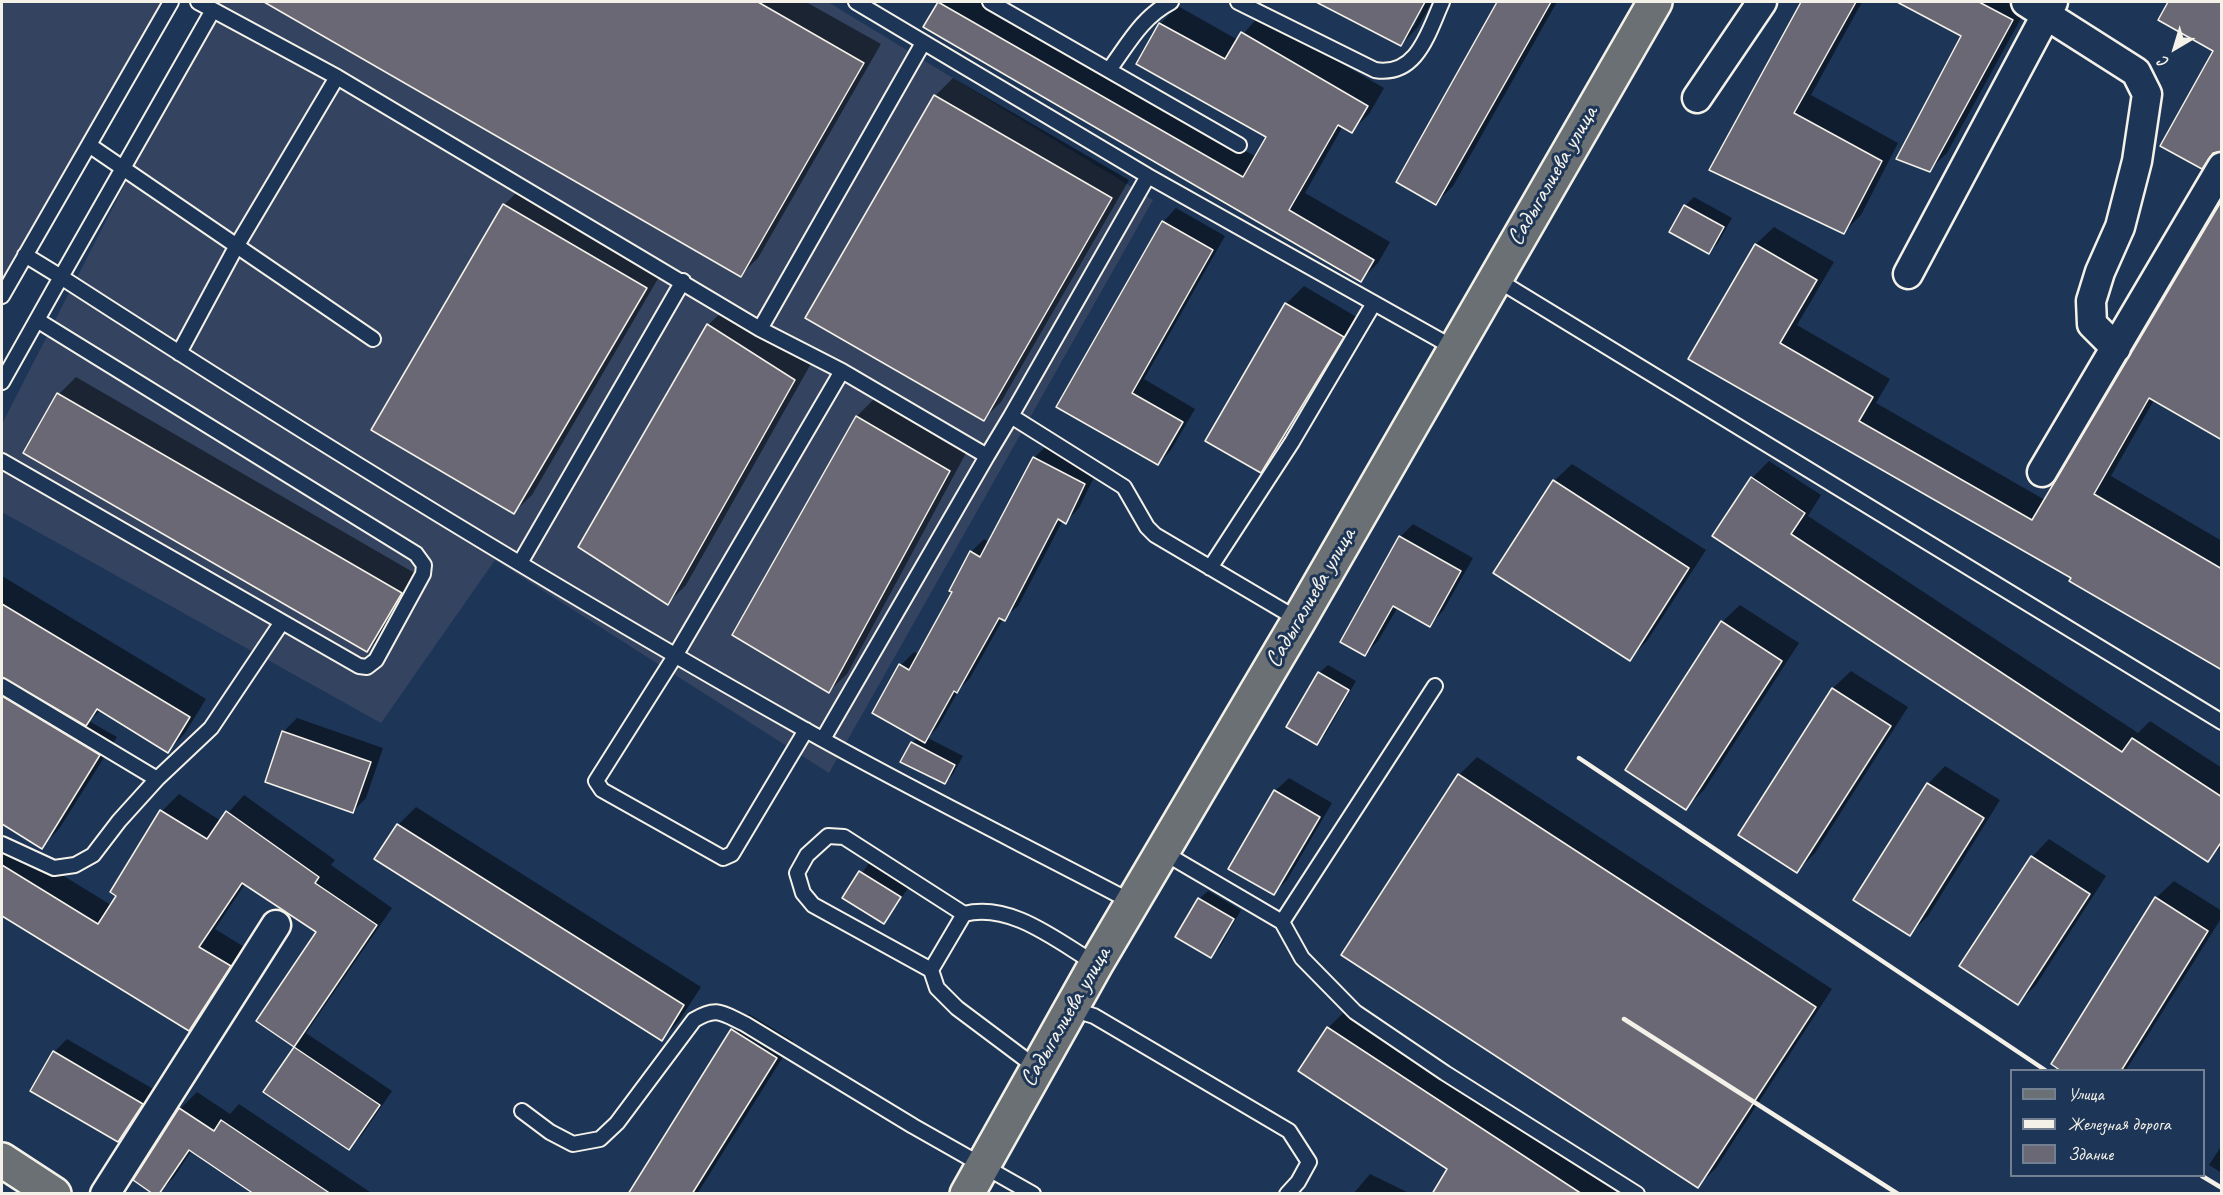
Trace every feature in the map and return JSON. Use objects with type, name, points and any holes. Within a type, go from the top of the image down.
[{"type":"main road","name":"Садыгалиева улица","points":[[967,1194],[1161,851],[1299,620],[1655,2]]},
{"type":"main road","points":[[2,1160],[54,1194]]},
{"type":"street","points":[[1696,98],[1762,2]]},
{"type":"street","points":[[1908,274],[2042,5],[2136,72],[2146,94],[2138,161],[2120,227],[2100,272],[2091,301],[2092,324],[2116,348]]},
{"type":"street","points":[[2042,472],[2222,167]]},
{"type":"street","points":[[105,1194],[276,925]]},
{"type":"lane","points":[[2,296],[171,2]]},
{"type":"lane","points":[[198,2],[337,76],[760,329],[842,371],[987,456]]},
{"type":"lane","points":[[856,2],[1148,176],[1454,348]]},
{"type":"lane","points":[[990,2],[1239,145]]},
{"type":"lane","points":[[1109,70],[1143,22],[1157,9],[1171,2]]},
{"type":"lane","points":[[1238,2],[1375,70],[1388,72],[1405,67],[1418,54],[1442,2]]},
{"type":"lane","points":[[2,382],[125,169],[213,10]]},
{"type":"lane","points":[[760,329],[923,43]]},
{"type":"lane","points":[[178,353],[236,247],[337,76]]},
{"type":"lane","points":[[88,145],[372,339]]},
{"type":"lane","points":[[823,739],[1148,176]]},
{"type":"lane","points":[[25,255],[178,353],[675,656],[806,730],[1132,902]]},
{"type":"lane","points":[[1494,278],[2222,722]]},
{"type":"lane","points":[[520,563],[683,281]]},
{"type":"lane","points":[[1210,568],[1292,442],[1374,303]]},
{"type":"lane","points":[[2,461],[359,666],[367,667],[376,660],[423,574],[424,565],[416,554],[38,320]]},
{"type":"lane","points":[[806,730],[732,854],[723,858],[602,790],[596,781],[675,656],[842,371]]},
{"type":"lane","points":[[1011,416],[1124,487],[1147,527],[1155,535],[1299,620]]},
{"type":"lane","points":[[2,844],[54,868],[75,865],[93,855],[118,821],[157,778],[211,728],[282,622]]},
{"type":"lane","points":[[2,686],[157,778]]},
{"type":"lane","points":[[1282,922],[1435,686]]},
{"type":"lane","points":[[964,914],[844,837],[828,836],[807,855],[797,873],[803,893],[813,905],[931,970],[937,988],[957,1008],[1037,1068]]},
{"type":"lane","points":[[1161,851],[1282,922],[1302,958],[1356,1012],[1444,1072],[1637,1194]]},
{"type":"lane","points":[[931,970],[964,914],[980,910],[1007,914],[1096,964]]},
{"type":"lane","points":[[1071,1009],[1094,1016],[1289,1131],[1309,1162],[1298,1182],[1287,1194]]},
{"type":"lane","points":[[522,1111],[550,1132],[573,1144],[600,1139],[617,1123],[694,1020],[708,1011],[718,1011],[745,1024],[1033,1194]]},
{"type":"shaded area","points":[[2,2],[171,2],[2,285]]},
{"type":"shaded area","points":[[218,2],[828,2],[1153,200],[829,773],[495,560],[381,723],[2,512],[2,424]]},
{"type":"building","points":[[264,2],[758,2],[864,63],[741,277]]},
{"type":"building","points":[[938,2],[1243,177],[1266,137],[1136,64],[1159,23],[1225,59],[1241,32],[1368,106],[1352,133],[1338,125],[1289,210],[1374,260],[1361,282],[923,27]]},
{"type":"building","points":[[1316,2],[1425,2],[1401,46]]},
{"type":"building","points":[[1497,2],[1551,2],[1436,205],[1396,182]]},
{"type":"building","points":[[1801,2],[1856,2],[1794,113],[1882,161],[1844,234],[1709,170]]},
{"type":"building","points":[[1897,2],[1979,2],[2013,20],[1930,172],[1896,159],[1961,36]]},
{"type":"building","points":[[2168,2],[2222,2],[2222,151],[2213,153],[2202,169],[2160,146],[2213,51],[2158,20]]},
{"type":"building","points":[[934,95],[1112,198],[984,421],[805,318]]},
{"type":"building","points":[[2222,200],[2222,440],[2149,398],[2094,494],[2222,569],[2222,670],[2069,581],[2071,578],[1688,359],[1755,244],[1817,280],[1780,343],[1873,397],[1859,421],[2032,520]]},
{"type":"building","points":[[503,204],[647,288],[514,514],[371,430]]},
{"type":"building","points":[[1684,205],[1724,227],[1709,254],[1669,232]]},
{"type":"building","points":[[1162,221],[1213,250],[1132,393],[1183,422],[1158,465],[1056,407]]},
{"type":"building","points":[[1285,303],[1344,337],[1261,473],[1205,441]]},
{"type":"building","points":[[707,324],[795,380],[668,605],[578,547]]},
{"type":"building","points":[[57,393],[402,593],[367,652],[23,453]]},
{"type":"building","points":[[856,416],[950,471],[829,693],[732,635]]},
{"type":"building","points":[[1033,457],[1085,484],[1066,524],[1058,519],[1005,621],[999,618],[957,693],[954,691],[925,743],[872,713],[899,664],[909,670],[952,592],[949,591],[970,551],[980,557]]},
{"type":"building","points":[[1751,477],[1805,513],[1791,534],[2122,752],[2132,738],[2222,797],[2222,841],[2208,862],[1712,536]]},
{"type":"building","points":[[1553,480],[1689,568],[1630,661],[1493,573]]},
{"type":"building","points":[[1399,536],[1461,571],[1430,627],[1393,606],[1365,656],[1340,642]]},
{"type":"building","points":[[2,604],[190,717],[168,753],[97,709],[86,726],[2,677]]},
{"type":"building","points":[[1721,621],[1782,661],[1686,810],[1625,770]]},
{"type":"building","points":[[1318,672],[1349,690],[1317,745],[1286,727]]},
{"type":"building","points":[[1832,688],[1891,726],[1797,873],[1738,835]]},
{"type":"building","points":[[2,696],[100,755],[42,849],[2,824]]},
{"type":"building","points":[[282,731],[371,762],[353,813],[265,782]]},
{"type":"building","points":[[911,742],[955,765],[945,784],[900,762]]},
{"type":"building","points":[[1458,774],[1816,1007],[1698,1188],[1341,955]]},
{"type":"building","points":[[1927,783],[1984,818],[1910,936],[1853,900]]},
{"type":"building","points":[[1274,790],[1320,817],[1274,895],[1228,869]]},
{"type":"building","points":[[160,810],[207,839],[226,811],[319,877],[315,883],[377,925],[294,1047],[256,1021],[316,932],[242,883],[199,947],[231,966],[189,1031],[2,916],[2,865],[98,924],[116,896],[110,892]]},
{"type":"building","points":[[397,824],[684,1005],[662,1041],[374,859]]},
{"type":"building","points":[[2031,856],[2090,894],[2018,1005],[1959,966]]},
{"type":"building","points":[[859,871],[901,897],[884,924],[842,898]]},
{"type":"building","points":[[2155,897],[2208,931],[2122,1069],[2058,1069],[2051,1064]]},
{"type":"building","points":[[1198,898],[1234,919],[1211,958],[1175,937]]},
{"type":"building","points":[[1327,1027],[1582,1194],[1432,1194],[1447,1169],[1298,1071]]},
{"type":"building","points":[[731,1029],[777,1058],[692,1194],[628,1194]]},
{"type":"building","points":[[294,1047],[380,1105],[349,1150],[263,1092]]},
{"type":"building","points":[[53,1051],[143,1104],[118,1142],[30,1091]]},
{"type":"building","points":[[179,1108],[214,1131],[221,1120],[331,1194],[254,1194],[189,1150],[159,1194],[153,1194],[133,1180]]},
{"type":"railway","points":[[1579,758],[2044,1069]]},
{"type":"railway","points":[[1624,1019],[1898,1194]]},
{"type":"railway","points":[[2204,1177],[2222,1188]]}]
